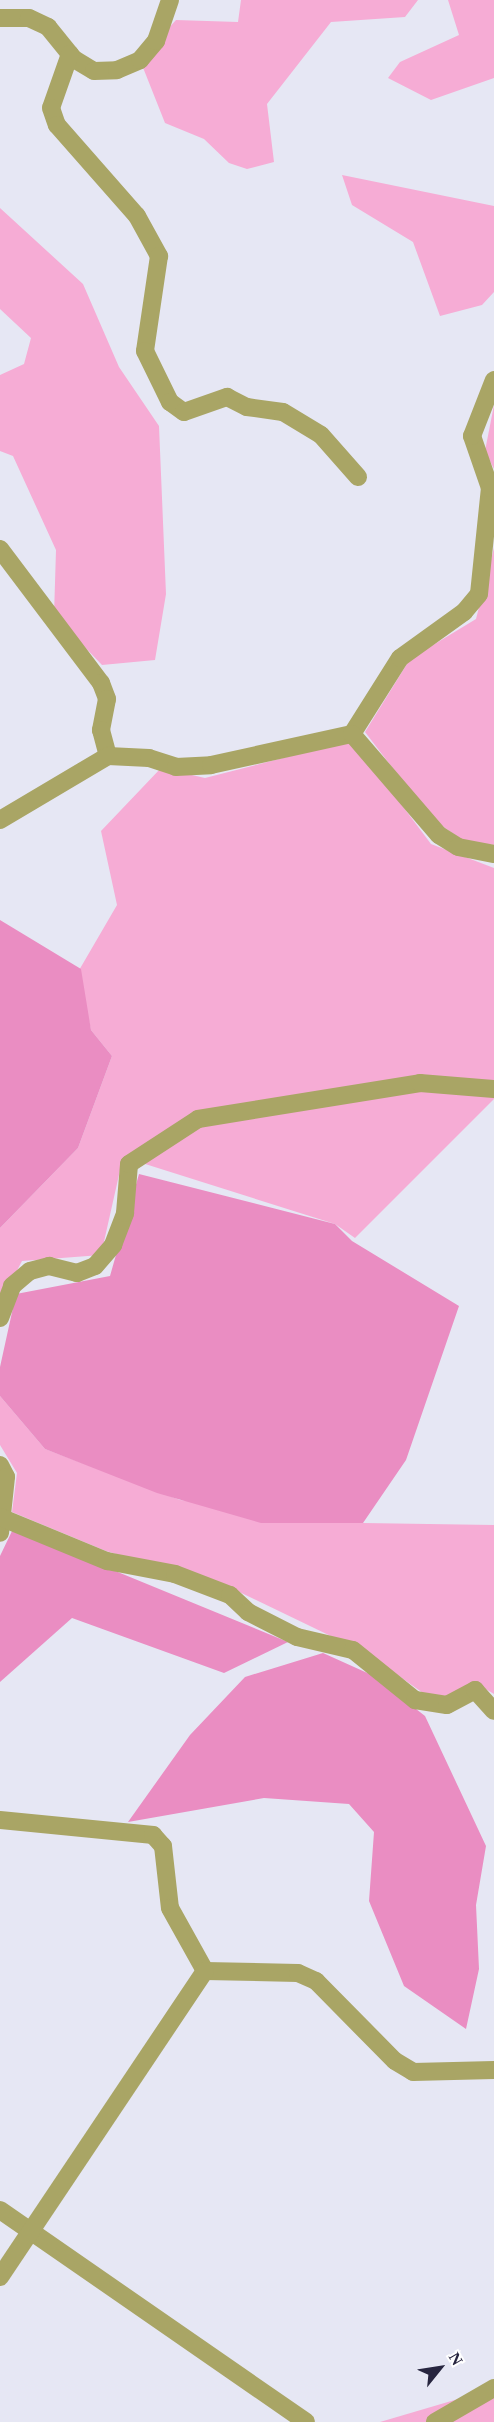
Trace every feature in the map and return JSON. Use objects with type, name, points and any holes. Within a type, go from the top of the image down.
[{"type":"street","points":[[0,18],[29,18],[48,27],[70,54],[94,71],[140,60],[156,41],[171,0]]},
{"type":"street","points":[[70,54],[51,108],[57,125],[137,216],[159,256],[145,351],[170,402],[184,412],[227,397],[247,407],[282,412],[321,435],[358,477]]},
{"type":"street","points":[[0,820],[108,756],[149,758],[176,767],[211,765],[352,734],[400,658],[464,612],[479,594],[490,488],[472,436],[494,381]]},
{"type":"street","points":[[0,549],[100,683],[107,699],[100,730],[108,756]]},
{"type":"street","points":[[352,734],[439,835],[458,848],[494,854]]},
{"type":"street","points":[[0,1318],[12,1286],[30,1271],[49,1266],[77,1273],[95,1266],[113,1245],[125,1213],[129,1164],[198,1119],[420,1083],[494,1089]]},
{"type":"street","points":[[0,1465],[6,1477],[1,1523],[107,1561],[175,1574],[230,1595],[248,1612],[297,1637],[353,1650],[415,1700],[447,1705],[475,1690],[494,1711]]},
{"type":"street","points":[[0,1820],[153,1835],[163,1846],[170,1908],[205,1971]]},
{"type":"street","points":[[205,1971],[298,1973],[316,1980],[395,2061],[413,2072],[494,2070]]},
{"type":"street","points":[[0,2277],[205,1971]]},
{"type":"street","points":[[0,2210],[306,2422]]},
{"type":"street","points":[[435,2422],[494,2388]]},
{"type":"shaded area","points":[[241,0],[418,0],[405,17],[331,22],[267,104],[274,162],[247,169],[229,163],[204,139],[165,123],[140,60],[176,20],[238,22]]},
{"type":"shaded area","points":[[448,0],[494,0],[494,78],[431,100],[388,78],[400,62],[459,35]]},
{"type":"shaded area","points":[[342,175],[494,206],[494,292],[482,305],[440,316],[413,242],[352,205]]},
{"type":"shaded area","points":[[0,208],[83,284],[119,367],[159,426],[166,594],[155,660],[102,665],[54,615],[56,550],[13,456],[0,451],[0,375],[24,364],[31,338],[0,309]]},
{"type":"shaded area","points":[[494,405],[494,469],[485,451]]},
{"type":"shaded area","points":[[494,548],[494,845],[465,842],[431,818],[365,732],[410,659],[476,619]]},
{"type":"shaded area","points":[[353,740],[431,844],[494,868],[494,1099],[355,1238],[335,1224],[123,1157],[101,1255],[22,1261],[0,1303],[0,1228],[78,1148],[112,1056],[91,1030],[78,972],[117,905],[101,831],[161,768],[205,778]]},
{"type":"shaded area","points":[[0,920],[81,969],[91,1030],[112,1056],[78,1148],[0,1228]]},
{"type":"shaded area","points":[[139,1174],[335,1224],[352,1241],[459,1306],[406,1460],[363,1523],[261,1523],[157,1493],[45,1449],[0,1396],[0,1367],[16,1294],[110,1276]]},
{"type":"shaded area","points":[[0,1396],[45,1449],[180,1500],[363,1523],[494,1525],[494,1694],[474,1682],[444,1697],[423,1693],[368,1654],[231,1588],[106,1551],[12,1512],[17,1473],[0,1445]]},
{"type":"shaded area","points":[[13,1529],[288,1642],[224,1673],[72,1618],[0,1682],[0,1556]]},
{"type":"shaded area","points":[[323,1653],[374,1676],[425,1716],[486,1846],[476,1905],[479,1969],[466,2029],[404,1986],[369,1901],[374,1832],[349,1804],[264,1798],[128,1822],[190,1735],[245,1677]]},
{"type":"shaded area","points":[[494,2389],[494,2422],[380,2422],[475,2394]]}]
